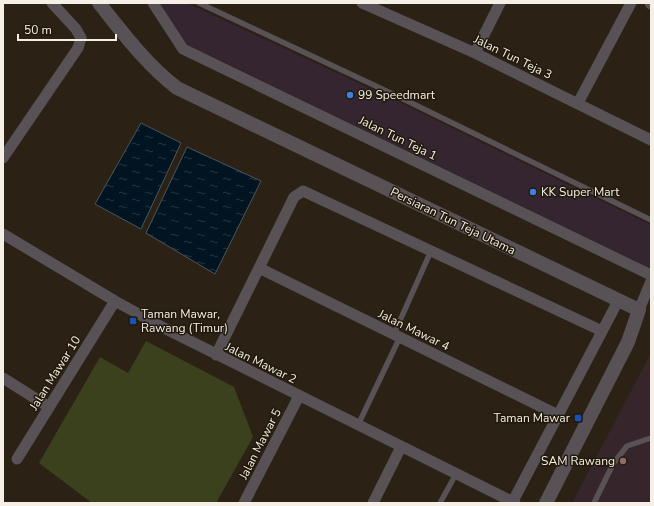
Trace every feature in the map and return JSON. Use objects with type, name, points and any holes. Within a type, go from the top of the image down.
[{"type":"street","points":[[3,158],[78,48],[81,38],[76,29],[52,3]]},
{"type":"street","name":"Persiaran Tun Teja Utama","points":[[99,3],[138,52],[162,76],[177,88],[639,310]]},
{"type":"street","name":"Jalan Tun Teja 1","points":[[153,3],[182,49],[651,275]]},
{"type":"street","points":[[475,53],[500,3]]},
{"type":"street","points":[[578,104],[631,3]]},
{"type":"street","name":"Jalan Tun Teja 3","points":[[366,4],[475,53],[651,140]]},
{"type":"street","points":[[216,355],[294,197],[303,191],[602,332]]},
{"type":"street","name":"Jalan Mawar 2","points":[[3,234],[115,301],[216,355],[513,503]]},
{"type":"street","name":"Jalan Mawar 4","points":[[259,268],[558,415]]},
{"type":"street","points":[[546,503],[628,342],[651,281]]},
{"type":"street","name":"Jalan Mawar 10","points":[[17,459],[115,301]]},
{"type":"street","points":[[513,503],[618,301]]},
{"type":"street","points":[[3,378],[49,407]]},
{"type":"street","name":"Jalan Mawar 5","points":[[244,503],[299,396]]},
{"type":"street","points":[[373,503],[401,447]]},
{"type":"lane","points":[[199,3],[404,99],[651,220]]},
{"type":"lane","points":[[358,425],[397,336],[431,251]]},
{"type":"lane","points":[[594,503],[613,464],[627,446],[651,438]]},
{"type":"lane","points":[[440,503],[456,474]]},
{"type":"shaded area","points":[[159,3],[187,3],[401,103],[651,225],[650,268],[186,44]]},
{"type":"shaded area","name":"SAM Rawang","points":[[651,348],[651,503],[572,503],[649,357]]},
{"type":"green space","points":[[146,341],[234,387],[253,437],[216,503],[92,503],[39,463],[100,357],[128,373]]},
{"type":"water","points":[[141,123],[181,143],[141,229],[95,204]]},
{"type":"water","points":[[187,147],[261,181],[215,274],[146,233]]},
{"type":"place","name":"99 Speedmart","points":[[350,95]]},
{"type":"place","name":"KK Super Mart","points":[[533,192]]},
{"type":"place","name":"Taman Mawar, Rawang (Timur)","points":[[133,321]]},
{"type":"place","name":"Taman Mawar","points":[[578,418]]},
{"type":"place","name":"SAM Rawang","points":[[623,461]]}]
